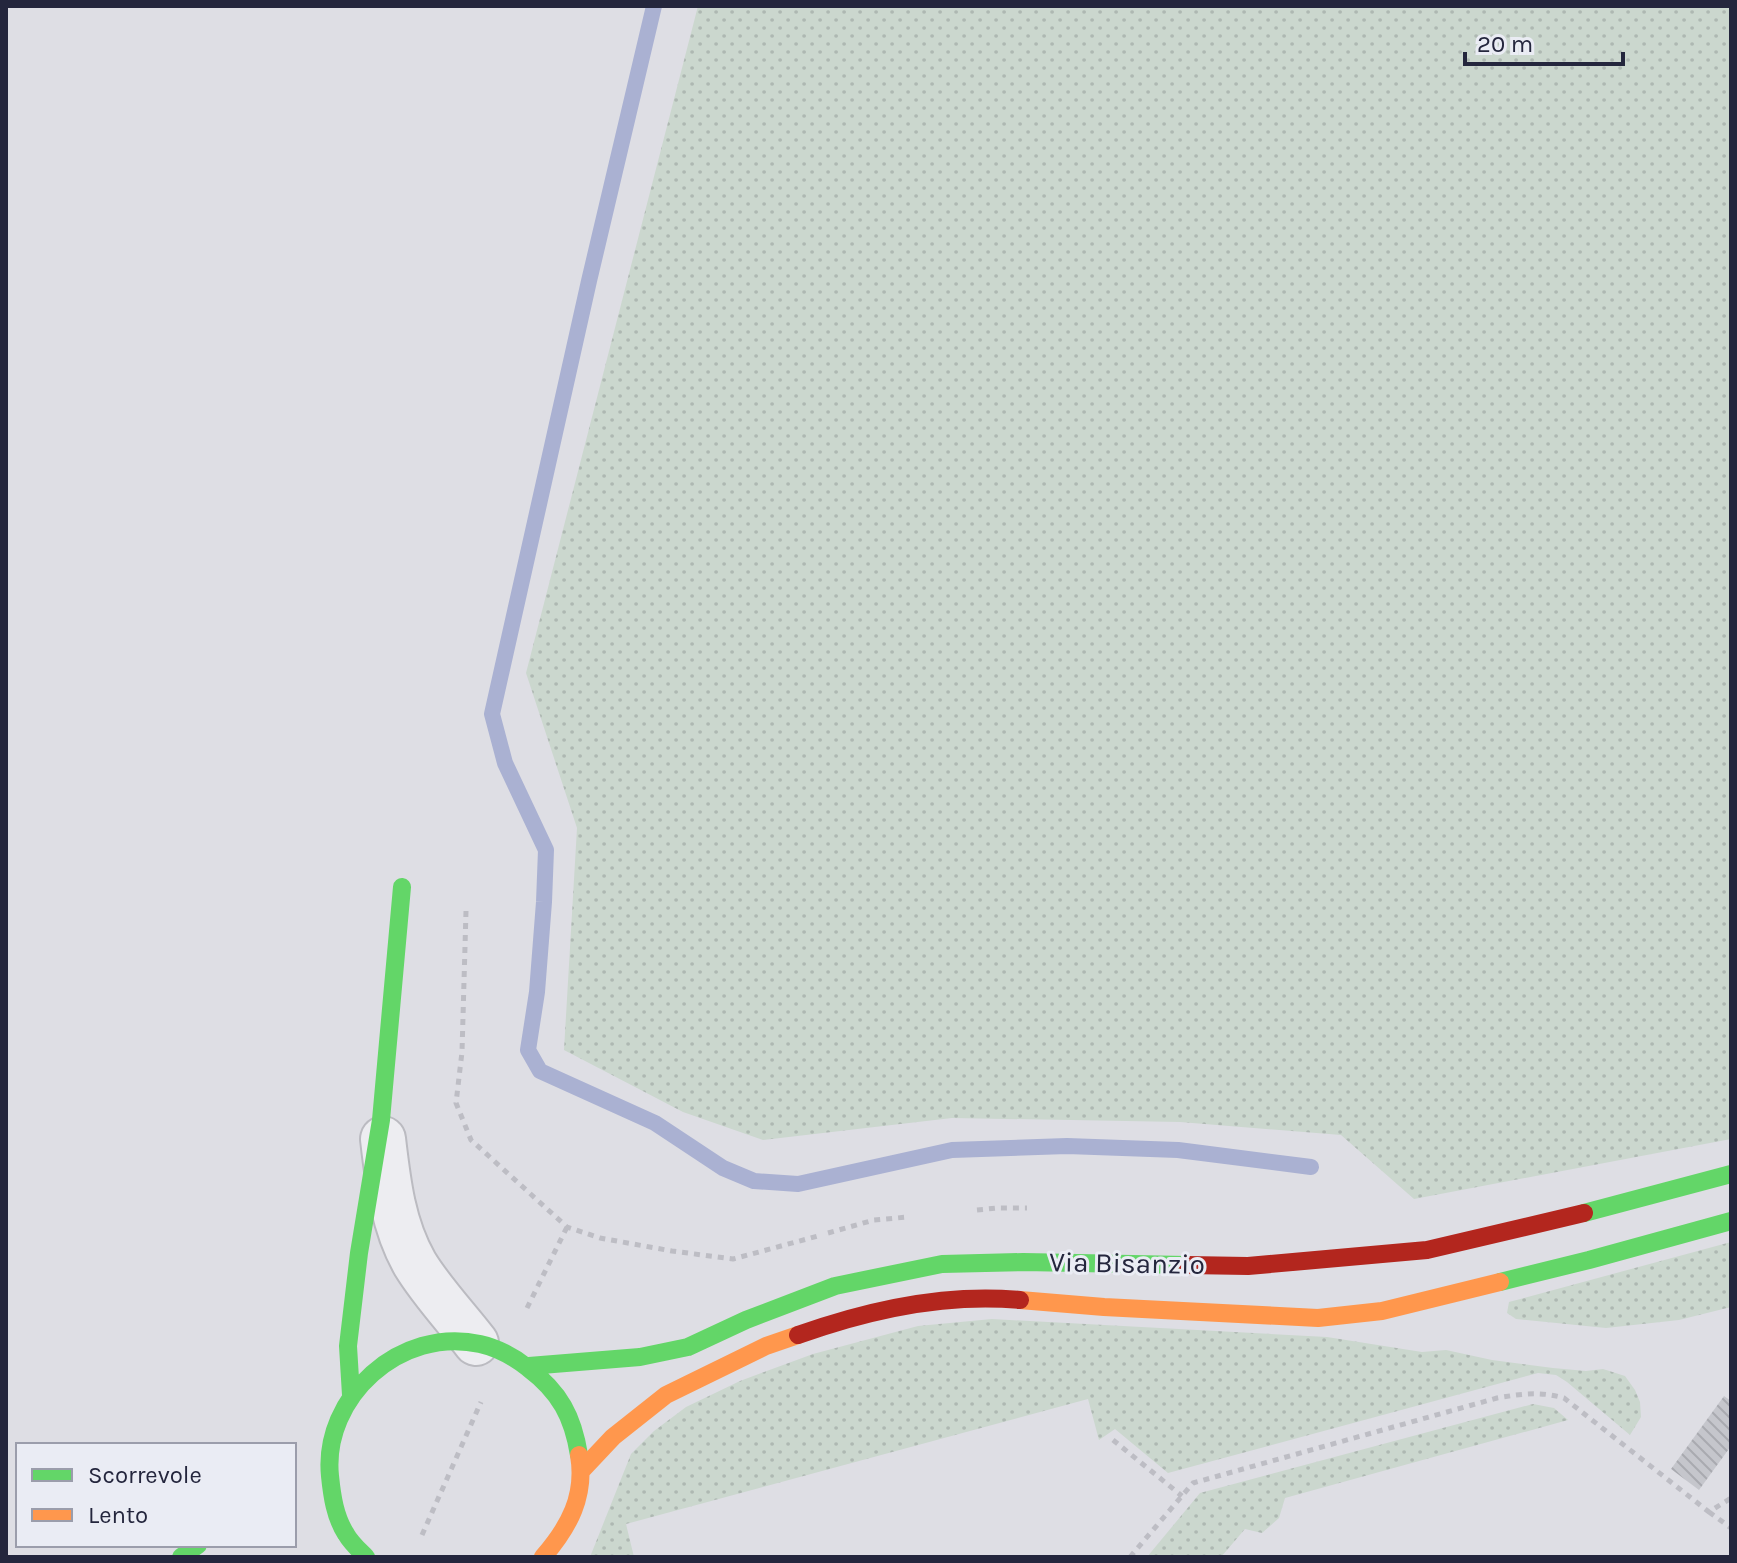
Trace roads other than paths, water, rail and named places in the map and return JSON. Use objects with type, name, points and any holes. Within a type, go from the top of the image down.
[{"type":"main road","points":[[351,1395],[348,1346],[359,1253],[381,1120],[402,887]]},
{"type":"main road","name":"Via Bisanzio","points":[[529,1366],[640,1357],[688,1347],[746,1320],[835,1286],[942,1264],[1038,1262],[1248,1266],[1427,1250],[1607,1208],[1731,1174]]},
{"type":"main road","name":"Via Bisanzio","points":[[581,1471],[613,1437],[666,1395],[766,1346],[840,1320],[924,1303],[1000,1298],[1104,1307],[1318,1318],[1382,1311],[1731,1221]]},
{"type":"main road","points":[[312,1453],[351,1395],[376,1369],[405,1351],[440,1342],[476,1343],[504,1351],[529,1366],[558,1395],[575,1431],[581,1471],[575,1505],[554,1550]]},
{"type":"main road","points":[[340,1413],[328,1453],[331,1495],[346,1534],[366,1557]]},
{"type":"street","points":[[381,1120],[389,1193],[401,1232],[415,1263],[476,1343]]},
{"type":"waterway","points":[[654,6],[492,714],[505,763],[546,850],[537,992],[528,1050],[540,1071],[655,1123],[723,1168],[754,1181],[798,1184],[952,1150],[1067,1146],[1178,1150],[1311,1167]]}]
